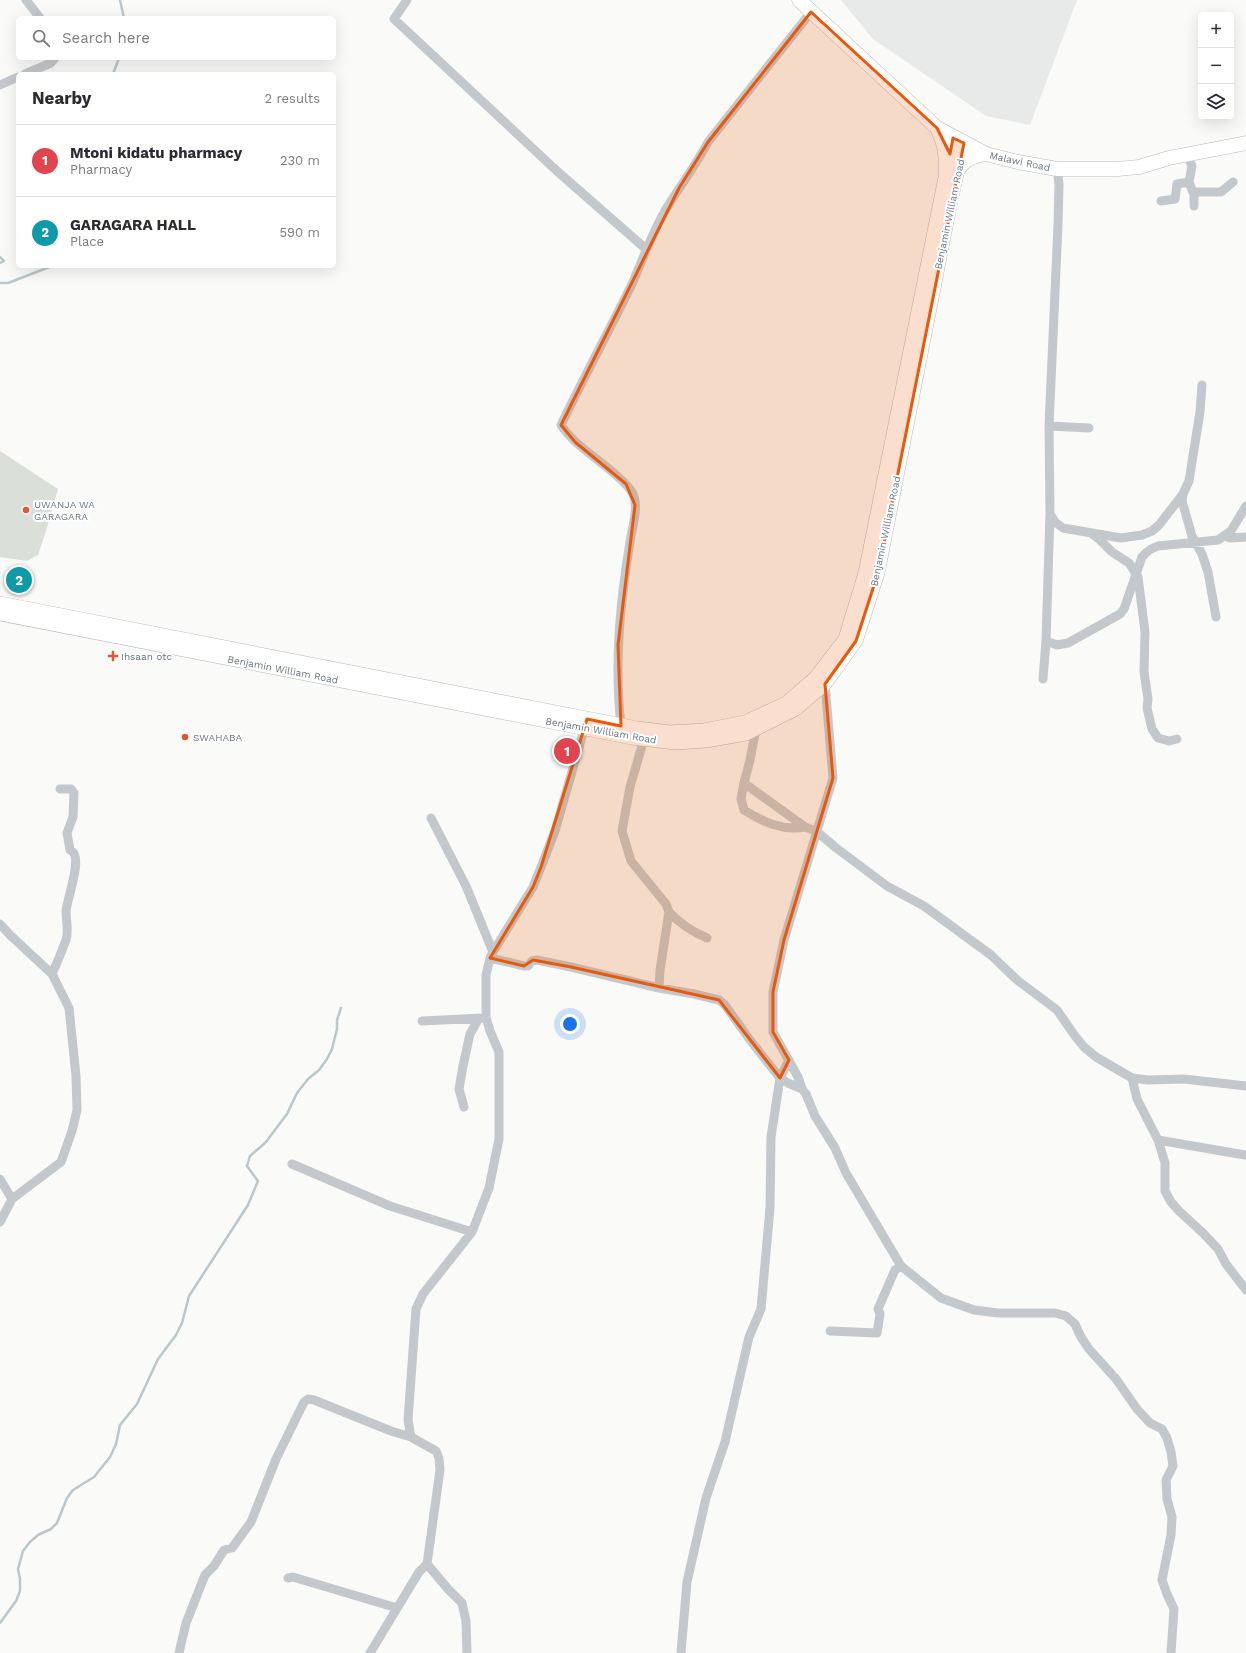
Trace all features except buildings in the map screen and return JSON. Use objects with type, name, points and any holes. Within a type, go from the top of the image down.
[{"type":"main road","name":"Malawi Road","points":[[799,0],[937,128],[986,154],[1018,162],[1057,169],[1118,169],[1139,166],[1246,143]]},
{"type":"main road","points":[[937,128],[944,142],[951,172],[967,159],[986,154]]},
{"type":"main road","name":"Benjamin William Road","points":[[0,603],[586,723],[632,738],[676,743],[706,741],[746,734],[754,724],[786,703],[815,678],[845,639],[865,574],[959,140]]},
{"type":"main road","name":"Benjamin William Road","points":[[0,614],[586,723],[678,732],[704,730],[745,722],[754,724],[796,709],[825,684],[856,641],[878,573],[951,172]]},
{"type":"street","points":[[26,0],[38,16]]},
{"type":"street","points":[[407,0],[394,19],[552,167],[646,249]]},
{"type":"street","points":[[621,726],[619,706],[618,645],[622,592],[633,525],[634,499],[626,484],[567,434],[561,425],[632,283],[646,249],[678,188],[700,158],[708,142],[811,12]]},
{"type":"street","points":[[29,72],[52,60]]},
{"type":"street","points":[[0,85],[16,78]]},
{"type":"street","points":[[1187,155],[1192,168],[1189,182],[1193,192],[1194,206]]},
{"type":"street","points":[[1043,678],[1046,641],[1050,514],[1048,426],[1058,225],[1059,184],[1057,169]]},
{"type":"street","points":[[1161,201],[1175,200],[1177,184],[1189,182]]},
{"type":"street","points":[[1193,192],[1221,192],[1232,182]]},
{"type":"street","points":[[1050,514],[1055,522],[1064,528],[1091,533],[1121,538],[1152,532],[1183,494],[1189,480],[1200,412],[1202,385]]},
{"type":"street","points":[[1048,426],[1088,428]]},
{"type":"street","points":[[1183,494],[1183,510],[1192,536],[1202,554],[1208,572],[1216,617]]},
{"type":"street","points":[[1046,641],[1057,645],[1068,643],[1120,614],[1124,609],[1142,557],[1151,548],[1218,540],[1231,531],[1246,506]]},
{"type":"street","points":[[1091,533],[1112,552],[1129,563],[1137,573],[1141,589],[1145,632],[1144,672],[1148,718],[1152,729],[1158,738],[1169,740],[1177,739]]},
{"type":"street","points":[[1225,536],[1230,538],[1246,537]]},
{"type":"street","points":[[825,684],[833,778],[816,830],[784,940],[773,992],[773,1032],[789,1060],[815,1116],[835,1148],[846,1173],[901,1266],[941,1298],[974,1310],[1005,1313],[1055,1313],[1066,1316],[1075,1324],[1080,1337],[1116,1380],[1137,1409],[1150,1423],[1162,1429],[1167,1438],[1173,1466],[1166,1480],[1167,1499],[1172,1517],[1171,1535],[1162,1580],[1166,1594],[1174,1609],[1171,1653]]},
{"type":"street","points":[[411,1437],[408,1420],[416,1309],[423,1294],[472,1232],[489,1188],[499,1139],[499,1052],[483,1018],[486,975],[491,955],[533,887],[539,874],[555,831],[586,723]]},
{"type":"street","points":[[754,724],[750,760],[741,799],[744,810],[770,824],[795,829],[805,827]]},
{"type":"street","points":[[644,739],[630,787],[622,832],[631,862],[666,904],[669,912],[684,926],[708,938]]},
{"type":"street","points":[[744,783],[805,827],[816,830],[835,847],[887,886],[924,906],[991,955],[1017,980],[1057,1010],[1084,1047],[1096,1057],[1132,1078],[1148,1080],[1184,1079],[1246,1086]]},
{"type":"street","points":[[52,974],[67,936],[66,910],[75,874],[76,854],[74,851],[70,850],[67,833],[73,817],[74,793],[70,789],[60,789]]},
{"type":"street","points":[[431,818],[466,886],[491,955]]},
{"type":"street","points":[[659,988],[660,970],[669,912]]},
{"type":"street","points":[[0,925],[52,974],[69,1008],[76,1076],[77,1110],[72,1131],[61,1162],[12,1199],[0,1222]]},
{"type":"street","points":[[491,955],[524,966],[528,966],[532,961],[537,960],[719,1000],[725,1005],[750,1040],[784,1080],[802,1089]]},
{"type":"street","points":[[422,1021],[483,1018]]},
{"type":"street","points":[[464,1107],[459,1089],[463,1066],[470,1034],[483,1018]]},
{"type":"street","points":[[681,1653],[687,1582],[706,1498],[725,1442],[749,1337],[761,1309],[770,1208],[771,1137],[789,1060]]},
{"type":"street","points":[[784,1080],[795,1072]]},
{"type":"street","points":[[1132,1078],[1137,1099],[1158,1140],[1165,1163],[1165,1191],[1171,1202],[1218,1249],[1226,1264],[1246,1290]]},
{"type":"street","points":[[1158,1140],[1245,1155]]},
{"type":"street","points":[[292,1164],[390,1206],[472,1232]]},
{"type":"street","points":[[0,1179],[12,1199]]},
{"type":"street","points":[[830,1331],[877,1333],[880,1314],[878,1309],[895,1270],[901,1266]]},
{"type":"street","points":[[179,1653],[186,1623],[205,1575],[214,1566],[224,1550],[232,1548],[251,1522],[276,1459],[304,1402],[308,1399],[314,1400],[391,1431],[411,1437],[436,1451],[439,1458],[440,1470],[427,1564],[419,1572],[370,1653]]},
{"type":"street","points":[[427,1564],[462,1603],[466,1621],[467,1653]]},
{"type":"street","points":[[288,1578],[293,1577],[397,1608]]},
{"type":"highlighted area","points":[[811,12],[937,128],[950,154],[953,138],[964,143],[878,573],[856,641],[825,684],[833,778],[784,940],[773,992],[773,1032],[789,1060],[780,1078],[719,1000],[533,960],[524,966],[490,958],[533,887],[541,867],[587,719],[621,726],[618,645],[635,505],[626,484],[575,442],[561,425],[679,188],[708,142]]},
{"type":"shaded area","points":[[841,0],[1077,0],[1030,125],[986,116],[873,39]]},
{"type":"shaded area","name":"UWANJA WA GARAGARA","points":[[0,451],[58,489],[38,555],[27,561],[0,557]]},
{"type":"waterway","points":[[120,0],[124,16]]},
{"type":"waterway","points":[[114,72],[118,60]]},
{"type":"waterway","points":[[0,257],[4,261],[0,263]]},
{"type":"waterway","points":[[0,283],[8,283],[47,268]]},
{"type":"waterway","points":[[0,1623],[16,1601],[20,1591],[18,1569],[23,1551],[38,1535],[51,1529],[57,1523],[67,1498],[73,1490],[94,1477],[110,1457],[116,1444],[120,1425],[137,1404],[158,1359],[176,1335],[182,1323],[189,1296],[248,1205],[258,1181],[247,1166],[250,1156],[266,1142],[287,1114],[297,1093],[308,1079],[319,1070],[327,1059],[332,1049],[337,1029],[337,1020],[341,1008]]},
{"type":"place","name":"UWANJA WA GARAGARA","points":[[26,510]]},
{"type":"place","name":"GARAGARA HALL","points":[[19,580]]},
{"type":"place","name":"Ihsaan otc","points":[[113,656]]},
{"type":"place","name":"SWAHABA","points":[[185,737]]},
{"type":"place","name":"Mtoni kidatu pharmacy","points":[[567,751]]}]
